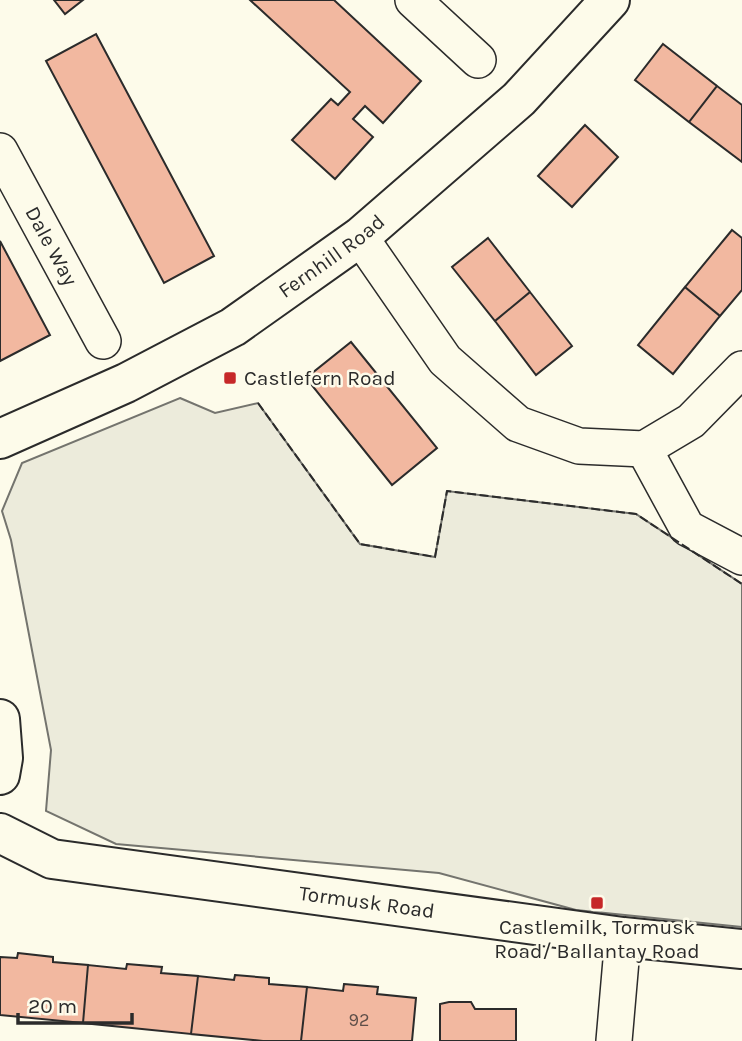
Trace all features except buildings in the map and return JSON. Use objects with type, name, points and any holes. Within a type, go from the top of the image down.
[{"type":"street","points":[[413,0],[478,60]]},
{"type":"street","name":"Fernhill Road","points":[[0,439],[126,383],[233,327],[360,237],[519,99],[610,0]]},
{"type":"street","name":"Dale Way","points":[[0,151],[103,341]]},
{"type":"street","points":[[360,237],[445,360],[518,424],[579,446],[644,449],[691,421],[742,369]]},
{"type":"street","points":[[644,449],[687,528],[742,557]]},
{"type":"street","points":[[0,719],[3,758],[0,775]]},
{"type":"street","name":"Tormusk Road","points":[[0,833],[52,859],[623,937],[742,949]]},
{"type":"street","points":[[614,1041],[623,937]]},
{"type":"shaded area","points":[[180,398],[215,413],[258,403],[360,544],[435,557],[447,491],[636,514],[742,584],[742,927],[576,910],[439,873],[116,844],[46,811],[51,750],[11,540],[2,511],[22,463]]},
{"type":"fence","points":[[258,403],[360,544],[435,557],[447,491],[636,514],[742,584]]},
{"type":"place","name":"Castlefern Road","points":[[230,378]]},
{"type":"place","name":"Castlemilk, Tormusk Road/ Ballantay Road","points":[[597,903]]}]
